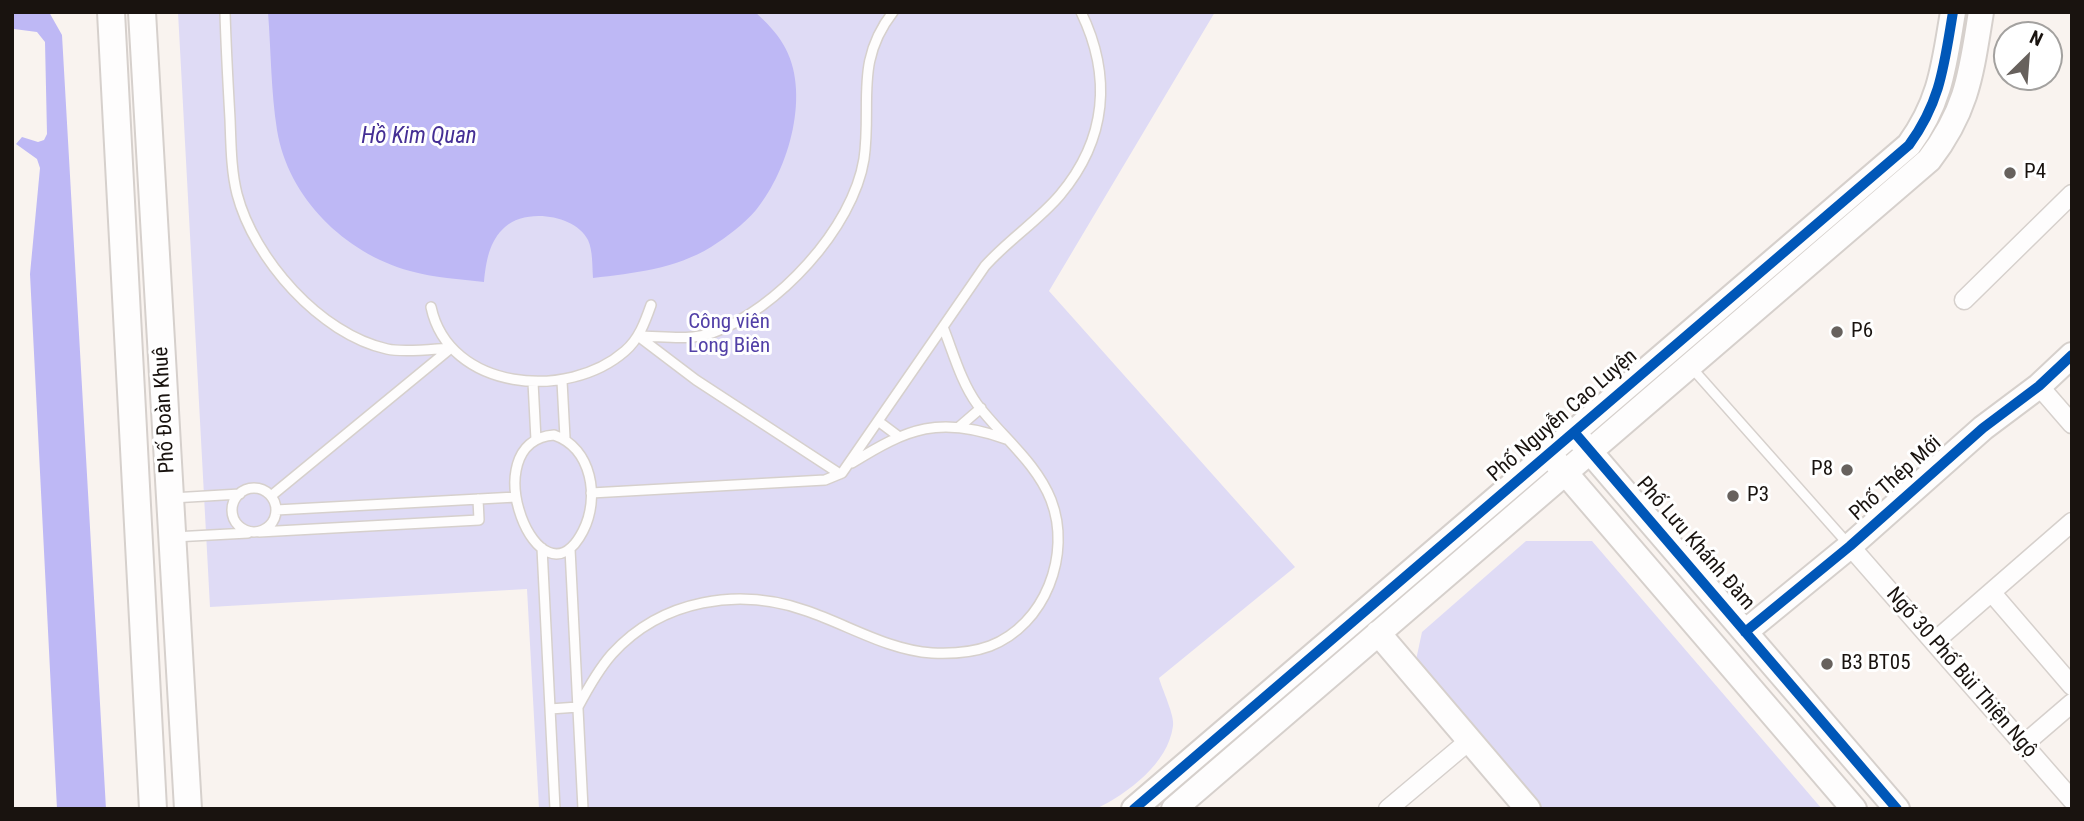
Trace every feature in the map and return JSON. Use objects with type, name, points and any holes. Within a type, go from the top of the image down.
[{"type":"main road","name":"Phố Đoàn Khuê","points":[[111,12],[153,809]]},
{"type":"main road","name":"Phố Đoàn Khuê","points":[[142,12],[188,809]]},
{"type":"street","name":"Phố Nguyễn Cao Luyện","points":[[1133,809],[1909,145],[1920,130],[1942,80],[1952,12]]},
{"type":"street","name":"Phố Nguyễn Cao Luyện","points":[[1174,809],[1929,160],[1941,145],[1961,108],[1968,88],[1981,12]]},
{"type":"street","points":[[1964,300],[2072,194]]},
{"type":"street","name":"Phố Thép Mới","points":[[1745,632],[1850,546],[1983,428],[2039,386],[2072,355]]},
{"type":"street","points":[[2039,386],[2072,424]]},
{"type":"street","name":"Phố Lưu Khánh Đàm","points":[[1574,432],[1897,809]]},
{"type":"street","points":[[1549,453],[1854,809]]},
{"type":"street","points":[[1934,642],[2072,522]]},
{"type":"street","name":"Ngõ 30 Phố Bùi Thiện Ngộ","points":[[1850,546],[2072,800]]},
{"type":"street","points":[[1992,593],[2072,687]]},
{"type":"street","points":[[1378,634],[1528,809]]},
{"type":"street","points":[[2023,745],[2072,703]]},
{"type":"street","points":[[1388,809],[1470,740]]},
{"type":"lane","points":[[225,12],[232,163],[236,192],[245,219],[262,251],[296,293],[338,328],[388,350],[451,348]]},
{"type":"lane","points":[[638,336],[694,337],[738,321],[786,285],[822,245],[842,218],[856,190],[867,132],[868,60],[875,40],[893,12]]},
{"type":"lane","points":[[844,470],[985,265],[1061,194],[1088,148],[1096,128],[1101,101],[1100,69],[1093,37],[1081,12]]},
{"type":"lane","points":[[431,307],[435,323],[451,348],[487,371],[505,378],[533,382],[562,381],[591,372],[624,352],[638,336],[651,305]]},
{"type":"lane","points":[[578,707],[601,667],[641,628],[671,612],[718,599],[749,598],[779,602],[899,646],[930,653],[966,653],[991,646],[1012,634],[1031,616],[1045,596],[1054,572],[1058,547],[1057,522],[1051,500],[1040,478],[981,408],[967,385],[943,327]]},
{"type":"lane","points":[[638,336],[696,380],[844,470]]},
{"type":"lane","points":[[271,496],[451,348]]},
{"type":"lane","points":[[1689,365],[1850,546]]},
{"type":"lane","points":[[562,381],[565,439]]},
{"type":"lane","points":[[533,382],[536,440]]},
{"type":"lane","points":[[959,428],[981,408]]},
{"type":"lane","points":[[878,421],[898,436]]},
{"type":"lane","points":[[591,493],[825,480],[898,436],[929,427],[959,428],[1009,440]]},
{"type":"lane","points":[[554,435],[573,445],[583,460],[591,493],[586,524],[577,541],[563,553],[552,554],[542,548],[530,537],[520,519],[516,481],[527,447],[536,440],[554,435]]},
{"type":"lane","points":[[170,498],[240,494],[259,489],[271,496],[276,510],[272,524],[256,532],[240,527],[233,515],[234,501],[240,494]]},
{"type":"lane","points":[[276,510],[516,497]]},
{"type":"lane","points":[[172,537],[478,520],[478,499]]},
{"type":"lane","points":[[542,548],[555,809]]},
{"type":"lane","points":[[570,549],[583,809]]},
{"type":"lane","points":[[550,709],[578,707]]},
{"type":"green space","name":"Công viên Long Biên","points":[[178,12],[1215,12],[1049,291],[1295,567],[1159,678],[1173,722],[1170,740],[1145,776],[1121,795],[1096,809],[539,809],[527,589],[210,607]]},
{"type":"green space","points":[[1526,541],[1592,541],[1822,809],[1543,809],[1416,660],[1422,632]]},
{"type":"water","points":[[14,12],[49,12],[62,35],[106,809],[57,809],[30,274],[40,168],[37,159],[16,144],[22,137],[38,142],[44,140],[47,134],[45,42],[37,32],[14,29]]},
{"type":"water","name":"Hồ Kim Quan","points":[[268,12],[755,12],[777,35],[792,63],[796,84],[793,130],[778,174],[756,210],[723,239],[683,260],[654,269],[593,278],[591,249],[582,231],[561,219],[537,216],[514,221],[495,239],[489,252],[484,282],[410,271],[386,263],[342,236],[323,219],[293,178],[283,155],[277,130]]},
{"type":"cycle path","points":[[1134,809],[1909,145],[1935,98],[1944,66],[1953,12]]},
{"type":"cycle path","points":[[1745,632],[1850,546],[1983,428],[2039,386],[2072,355]]},
{"type":"cycle path","points":[[1574,432],[1897,809]]},
{"type":"place","name":"P4","points":[[2010,173]]},
{"type":"place","name":"P6","points":[[1837,332]]},
{"type":"place","name":"P8","points":[[1847,470]]},
{"type":"place","name":"P3","points":[[1733,496]]},
{"type":"place","name":"B3 BT05","points":[[1827,664]]}]
